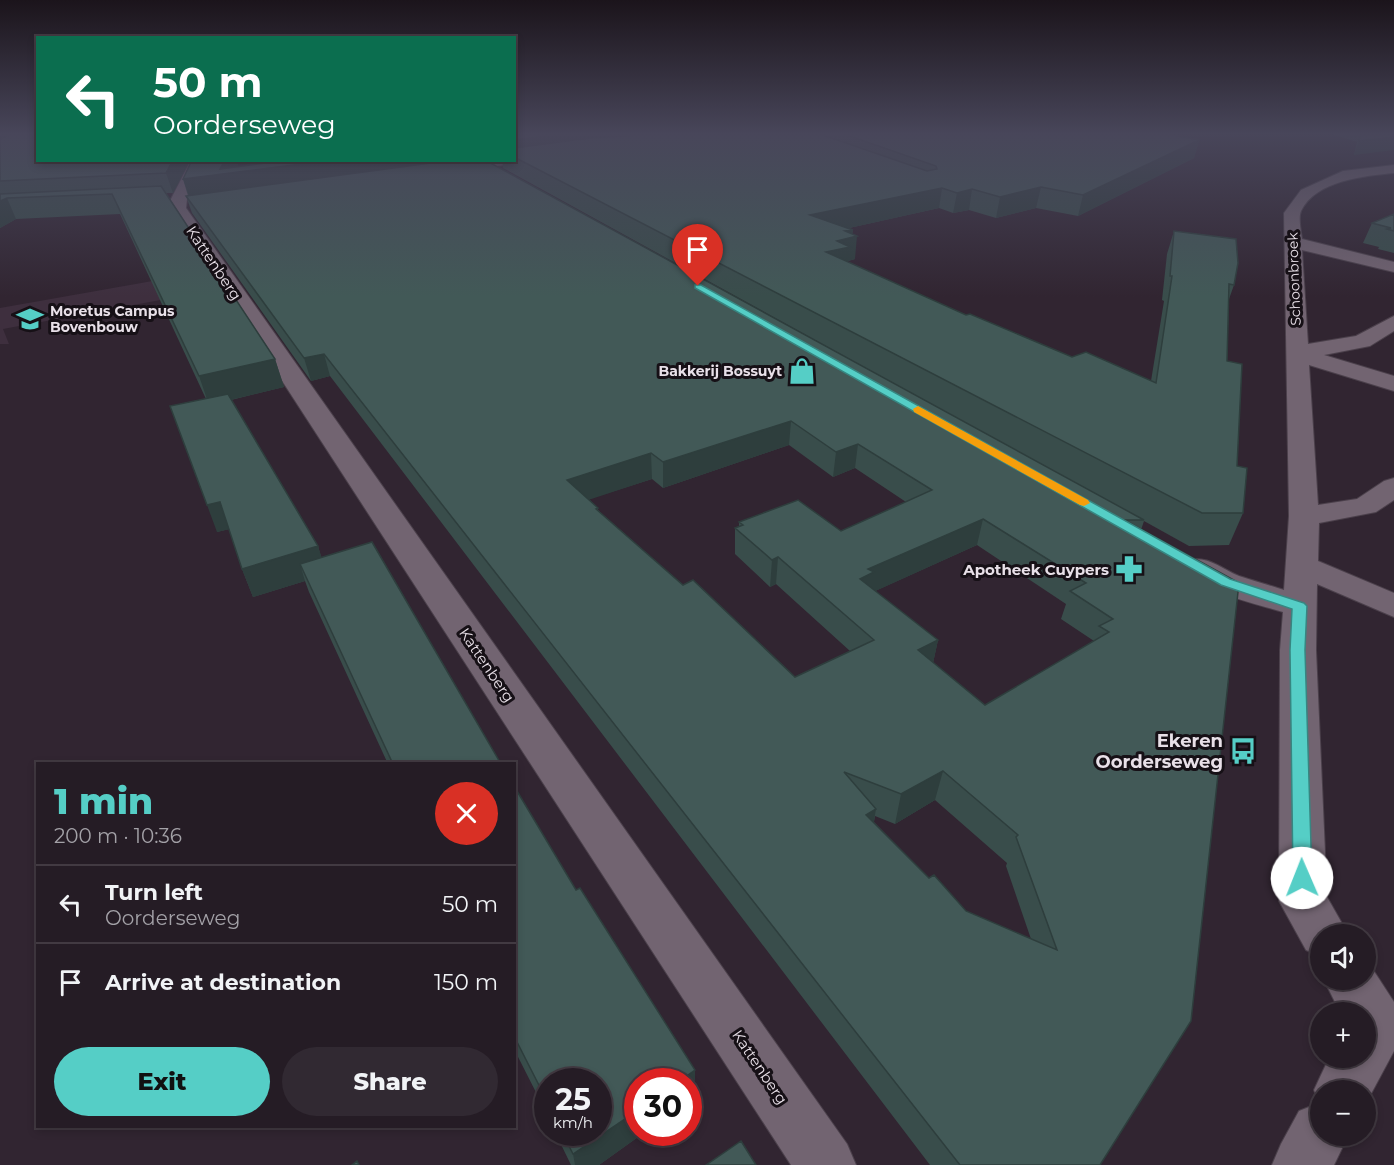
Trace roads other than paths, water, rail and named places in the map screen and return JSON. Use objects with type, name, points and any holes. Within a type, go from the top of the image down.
[{"type":"street","name":"Kattenberg","points":[[184,188],[177,204],[826,1165]]},
{"type":"street","name":"Schoonbroek","points":[[1316,188],[1306,193],[1292,213],[1292,242],[1304,516],[1298,650],[1303,901],[1317,924]]},
{"type":"street","points":[[1292,242],[1394,267]]},
{"type":"street","points":[[1296,353],[1362,340],[1394,322]]},
{"type":"street","points":[[1296,353],[1394,384]]},
{"type":"street","points":[[1304,516],[1366,506],[1394,487]]},
{"type":"street","points":[[1174,553],[1226,582],[1299,606]]},
{"type":"street","points":[[1302,565],[1394,606]]},
{"type":"street","points":[[1302,1165],[1312,1146]]},
{"type":"place","name":"Moretus Campus Bovenbouw","points":[[30,319]]},
{"type":"place","name":"Bakkerij Bossuyt","points":[[802,371]]},
{"type":"place","name":"Apotheek Cuypers","points":[[1129,569]]},
{"type":"place","name":"Ekeren Oorderseweg","points":[[1243,751]]}]
